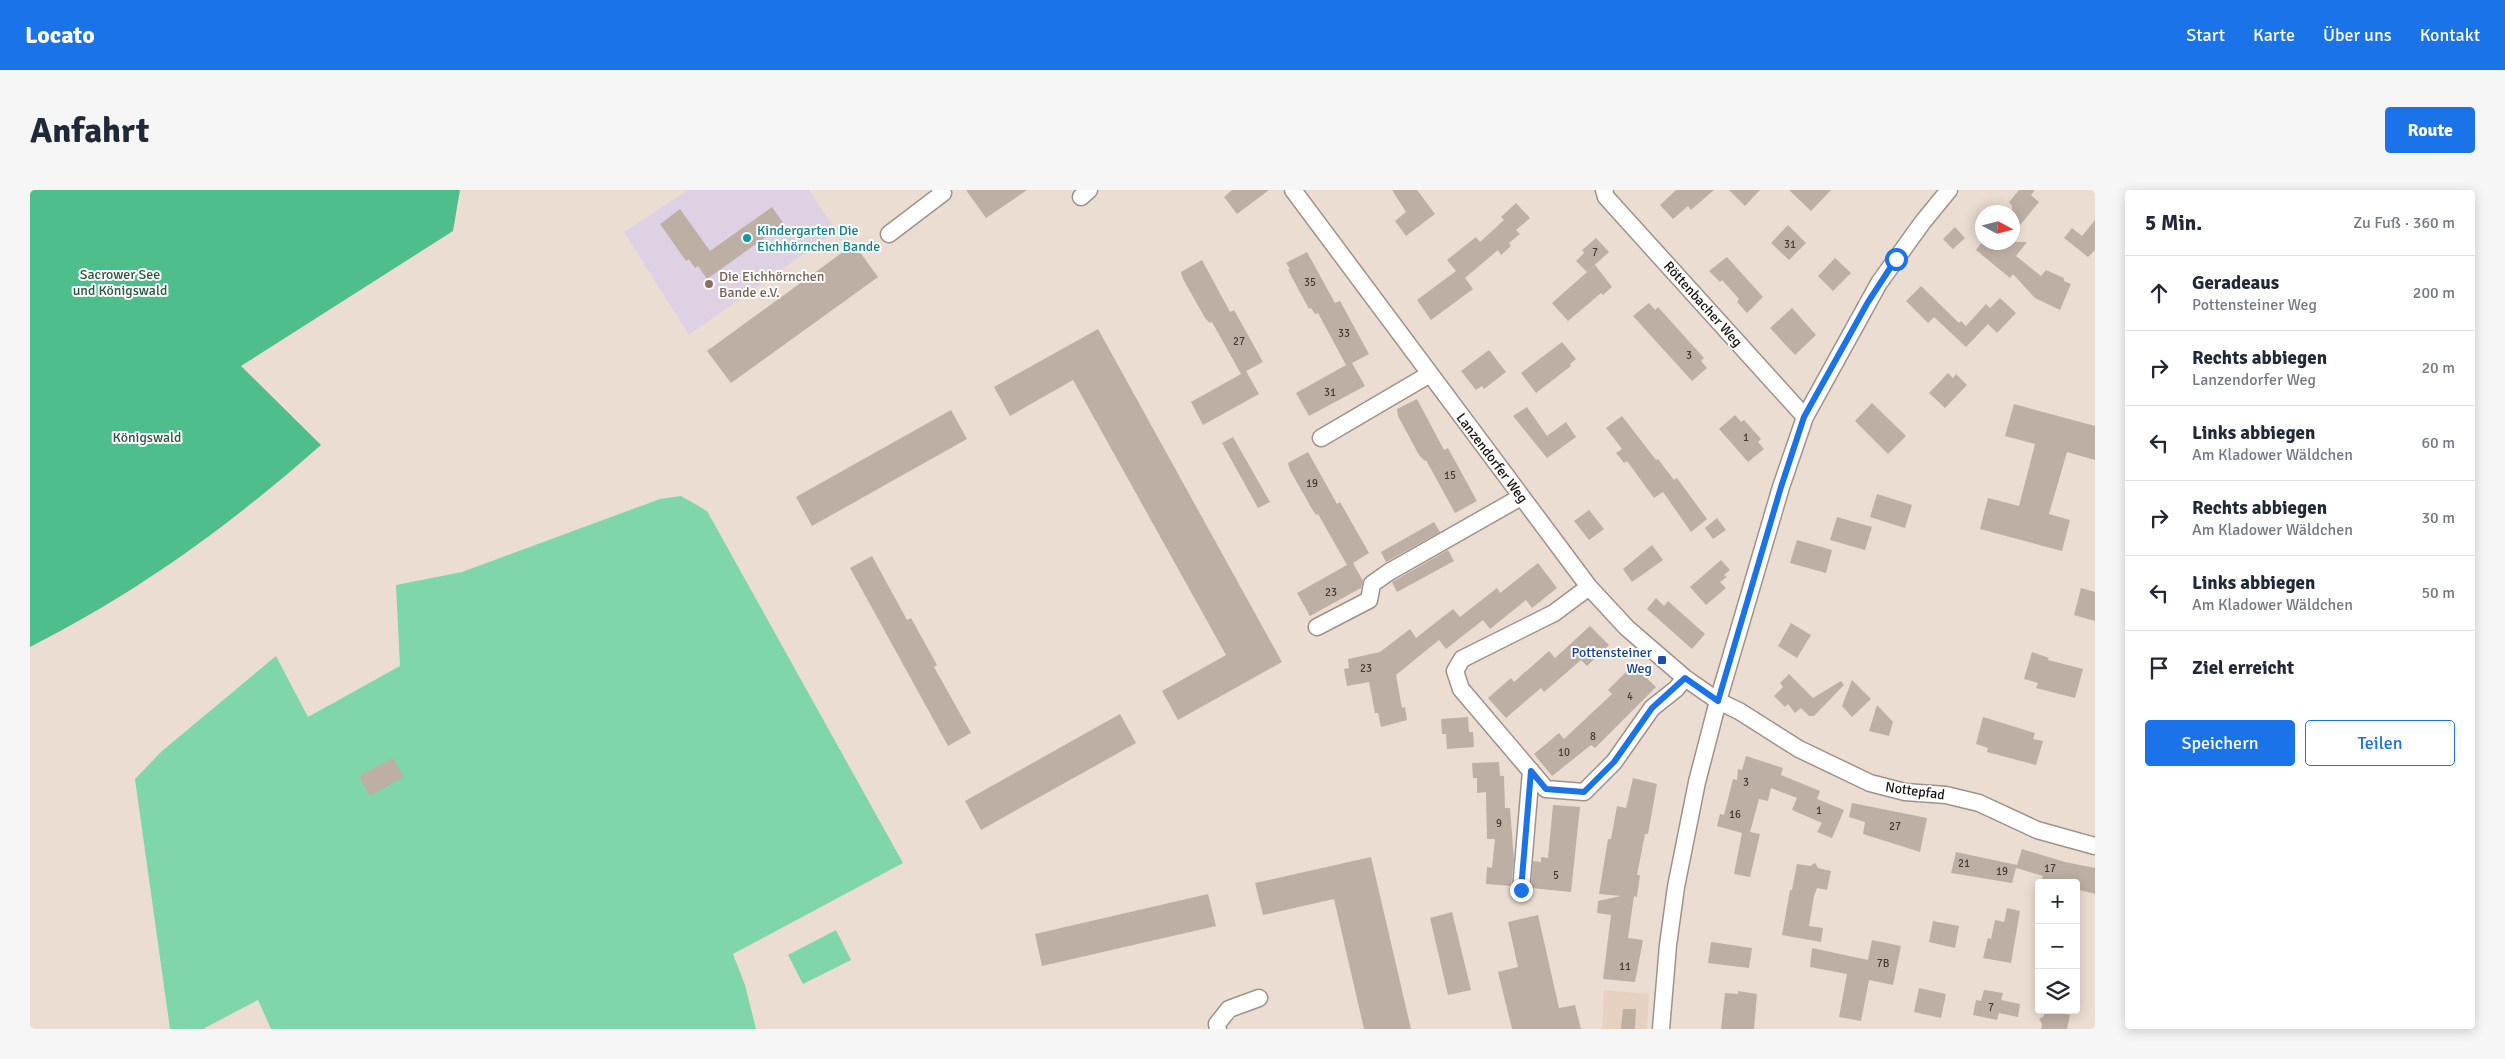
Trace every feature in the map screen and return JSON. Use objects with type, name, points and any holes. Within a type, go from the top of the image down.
[{"type":"street","points":[[889,234],[943,193],[940,190]]},
{"type":"street","name":"Lanzendorfer Weg","points":[[1293,190],[1589,587],[1627,628],[1685,678],[1718,701]]},
{"type":"street","name":"Röttenbacher Weg","points":[[1604,190],[1606,197],[1804,417]]},
{"type":"street","points":[[1660,1029],[1668,945],[1688,819],[1718,701],[1781,487],[1804,417],[1880,283],[1922,223],[1949,190]]},
{"type":"street","points":[[1321,438],[1430,374]]},
{"type":"street","points":[[1317,627],[1369,600],[1372,584],[1389,572],[1521,497]]},
{"type":"street","points":[[1589,587],[1554,613],[1462,659],[1455,671],[1462,689],[1546,789],[1584,792],[1614,762],[1652,708],[1685,678]]},
{"type":"street","name":"Nottepfad","points":[[1718,701],[1739,711],[1799,749],[1870,783],[1906,792],[1946,795],[1979,803],[2037,830],[2095,846]]},
{"type":"street","points":[[1521,890],[1531,771]]},
{"type":"street","points":[[1218,1029],[1217,1024],[1229,1009],[1259,998]]},
{"type":"shaded area","name":"Die Eichhörnchen Bande e.V.","points":[[688,190],[809,190],[836,231],[689,335],[624,232]]},
{"type":"shaded area","points":[[1604,990],[1649,994],[1647,1029],[1602,1029]]},
{"type":"green space","name":"Königswald","points":[[30,190],[460,190],[453,231],[241,366],[321,445],[218,530],[146,580],[70,626],[30,647]]},
{"type":"green space","points":[[681,496],[707,511],[903,863],[733,954],[745,985],[756,1029],[271,1029],[258,1000],[203,1029],[170,1029],[135,779],[162,751],[276,656],[308,717],[400,666],[396,585],[462,572],[660,499]]},
{"type":"green space","points":[[836,930],[851,960],[803,984],[788,955]]},
{"type":"building","points":[[966,190],[1027,190],[986,218]]},
{"type":"building","points":[[1232,190],[1269,190],[1237,214],[1224,197]]},
{"type":"building","points":[[1392,190],[1417,190],[1435,214],[1406,236],[1395,221],[1406,212]]},
{"type":"building","points":[[1676,190],[1714,190],[1691,210],[1688,206],[1673,219],[1660,205]]},
{"type":"building","points":[[1729,190],[1760,190],[1745,206]]},
{"type":"building","points":[[1789,190],[1831,190],[1811,211]]},
{"type":"building","points":[[2019,190],[2035,190],[2031,195],[2039,202],[2020,225],[2020,205],[2011,205],[2009,202]]},
{"type":"building","points":[[1516,203],[1530,218],[1516,230],[1520,234],[1509,243],[1511,246],[1501,255],[1498,250],[1465,278],[1473,289],[1431,320],[1417,300],[1456,271],[1447,260],[1476,237],[1480,242],[1504,220],[1501,217]]},
{"type":"building","name":"Kindergarten Die Eichhörnchen Bande","points":[[772,207],[784,224],[707,279],[698,266],[695,268],[689,259],[686,261],[660,224],[680,209],[710,251]]},
{"type":"building","points":[[2095,220],[2095,250],[2088,257],[2064,238],[2072,228],[2082,236]]},
{"type":"building","points":[[1788,225],[1806,243],[1789,260],[1771,243]]},
{"type":"building","points":[[1955,227],[1965,238],[1953,249],[1943,239]]},
{"type":"building","points":[[1596,238],[1609,252],[1587,272],[1576,261],[1584,253],[1582,250]]},
{"type":"building","points":[[2020,242],[2027,242],[2016,256],[2041,276],[2046,270],[2064,278],[2064,281],[2071,284],[2060,310],[2035,298],[2013,274],[2010,278],[1976,250],[2020,250]]},
{"type":"building","points":[[854,244],[878,277],[731,383],[707,351]]},
{"type":"building","points":[[1307,252],[1335,303],[1340,301],[1369,354],[1352,363],[1365,386],[1309,416],[1296,393],[1346,365],[1318,313],[1315,314],[1311,308],[1309,309],[1288,270],[1290,269],[1286,263]]},
{"type":"building","points":[[1727,257],[1763,297],[1747,313],[1737,302],[1739,299],[1722,280],[1720,282],[1709,271]]},
{"type":"building","points":[[1835,258],[1851,273],[1833,291],[1818,276]]},
{"type":"building","points":[[1202,260],[1230,312],[1234,310],[1263,362],[1246,371],[1259,394],[1203,425],[1191,402],[1241,374],[1212,322],[1210,323],[1205,318],[1183,279],[1181,272]]},
{"type":"building","points":[[1595,265],[1612,287],[1603,295],[1601,293],[1568,321],[1552,303]]},
{"type":"building","points":[[1921,286],[1959,323],[1961,321],[1966,326],[1986,304],[1990,308],[2000,298],[2016,313],[1997,333],[1988,324],[1966,347],[1934,317],[1928,323],[1906,301]]},
{"type":"building","points":[[1649,303],[1655,310],[1658,307],[1704,358],[1701,361],[1707,368],[1692,381],[1633,316]]},
{"type":"building","points":[[1792,308],[1816,335],[1795,355],[1770,328]]},
{"type":"building","points":[[1098,329],[1282,662],[1178,720],[1162,691],[1226,655],[1073,380],[1010,416],[994,387]]},
{"type":"building","points":[[1562,342],[1576,359],[1570,364],[1571,366],[1536,393],[1521,373]]},
{"type":"building","points":[[1489,350],[1506,372],[1484,389],[1482,386],[1476,390],[1461,371]]},
{"type":"building","points":[[1948,373],[1953,378],[1956,374],[1967,385],[1945,408],[1929,393]]},
{"type":"building","points":[[1417,399],[1444,450],[1448,448],[1477,501],[1455,513],[1426,460],[1419,455],[1398,416],[1397,409]]},
{"type":"building","points":[[1872,403],[1906,436],[1888,454],[1855,421]]},
{"type":"building","points":[[2014,404],[2095,426],[2095,460],[2067,452],[2049,514],[2070,520],[2062,551],[1980,529],[1988,498],[2019,506],[2035,444],[2005,436]]},
{"type":"building","points":[[1527,407],[1547,436],[1566,422],[1576,437],[1547,458],[1513,416]]},
{"type":"building","points":[[951,410],[967,439],[812,526],[796,497]]},
{"type":"building","points":[[1735,415],[1741,422],[1744,420],[1761,439],[1758,442],[1764,449],[1748,462],[1719,429]]},
{"type":"building","points":[[1622,416],[1656,460],[1658,459],[1674,480],[1677,478],[1707,519],[1691,532],[1663,492],[1654,498],[1627,461],[1624,463],[1616,453],[1622,449],[1606,428]]},
{"type":"building","points":[[1233,437],[1270,502],[1258,508],[1222,443]]},
{"type":"building","points":[[1308,452],[1337,504],[1340,502],[1369,553],[1353,563],[1363,581],[1361,588],[1310,616],[1297,593],[1347,565],[1290,470],[1288,463]]},
{"type":"building","points":[[1877,494],[1912,505],[1905,528],[1870,517]]},
{"type":"building","points":[[1589,510],[1604,529],[1589,540],[1574,521]]},
{"type":"building","points":[[1837,517],[1872,527],[1865,550],[1830,540]]},
{"type":"building","points":[[1717,518],[1726,530],[1713,539],[1705,528]]},
{"type":"building","points":[[1434,522],[1440,532],[1386,562],[1381,552]]},
{"type":"building","points":[[1797,540],[1832,550],[1826,573],[1790,563]]},
{"type":"building","points":[[1652,545],[1663,560],[1632,582],[1623,569]]},
{"type":"building","points":[[1448,550],[1454,561],[1397,592],[1392,582]]},
{"type":"building","points":[[872,556],[907,620],[911,618],[937,665],[934,667],[971,733],[948,746],[850,568]]},
{"type":"building","points":[[1721,560],[1730,570],[1724,575],[1727,577],[1720,582],[1726,588],[1706,605],[1690,587]]},
{"type":"building","points":[[1538,563],[1557,588],[1532,608],[1526,600],[1490,629],[1483,620],[1446,649],[1439,640],[1396,675],[1402,708],[1405,707],[1407,720],[1381,727],[1378,713],[1375,713],[1369,682],[1347,686],[1344,669],[1349,668],[1348,659],[1380,652],[1410,629],[1416,638],[1453,609],[1460,617],[1497,588],[1500,593]]},
{"type":"building","points":[[2081,588],[2095,592],[2095,621],[2074,615]]},
{"type":"building","points":[[1656,598],[1664,606],[1668,601],[1705,634],[1692,649],[1647,609]]},
{"type":"building","points":[[1791,623],[1811,635],[1797,658],[1778,646]]},
{"type":"building","points":[[1590,626],[1609,645],[1587,666],[1581,660],[1544,692],[1541,688],[1506,718],[1488,698],[1511,678],[1514,682],[1549,651],[1555,658]]},
{"type":"building","points":[[2032,652],[2049,658],[2048,660],[2083,669],[2075,698],[2036,688],[2038,683],[2024,679]]},
{"type":"building","points":[[1633,665],[1656,687],[1595,748],[1591,745],[1552,776],[1534,754],[1559,733],[1564,739],[1612,694],[1608,690]]},
{"type":"building","points":[[1789,674],[1813,698],[1841,681],[1844,685],[1814,716],[1809,716],[1801,708],[1795,713],[1788,704],[1785,707],[1774,696],[1783,687],[1780,683]]},
{"type":"building","points":[[1852,680],[1871,699],[1852,717],[1842,706]]},
{"type":"building","points":[[1877,705],[1893,722],[1889,736],[1869,731]]},
{"type":"building","points":[[1120,714],[1136,743],[981,830],[965,801]]},
{"type":"building","points":[[1468,717],[1469,732],[1473,732],[1474,747],[1447,749],[1446,734],[1442,734],[1441,719]]},
{"type":"building","points":[[1983,717],[2035,733],[2033,739],[2043,741],[2036,765],[1987,752],[1988,748],[1976,744]]},
{"type":"building","points":[[1746,756],[1783,768],[1781,775],[1820,791],[1817,799],[1844,810],[1832,838],[1817,832],[1822,823],[1792,810],[1797,798],[1771,788],[1768,801],[1759,799],[1750,832],[1760,834],[1750,877],[1734,874],[1742,833],[1717,826],[1720,814],[1724,815],[1733,779],[1737,780],[1738,769],[1742,770]]},
{"type":"building","points":[[393,758],[404,777],[370,796],[359,776]]},
{"type":"building","points":[[1499,762],[1500,776],[1504,776],[1505,808],[1510,808],[1514,860],[1511,886],[1486,884],[1487,867],[1492,868],[1495,839],[1487,839],[1486,792],[1477,793],[1477,778],[1473,778],[1472,763]]},
{"type":"building","points":[[1633,778],[1657,784],[1648,834],[1645,834],[1637,875],[1640,875],[1637,897],[1634,896],[1628,938],[1643,940],[1635,982],[1603,979],[1611,915],[1597,913],[1598,901],[1621,896],[1599,894],[1608,839],[1611,839],[1617,806],[1626,808]]},
{"type":"building","points":[[1852,803],[1927,818],[1920,852],[1863,834],[1865,822],[1849,817]]},
{"type":"building","points":[[1553,805],[1580,807],[1571,892],[1531,888],[1533,861],[1541,862],[1541,857],[1548,858]]},
{"type":"building","points":[[2022,849],[2065,862],[2095,868],[2095,894],[2080,890],[2080,879],[2042,879],[2043,876],[2016,868],[2012,883],[1951,873],[1956,852],[2017,865]]},
{"type":"building","points":[[1371,857],[1411,1029],[1364,1029],[1334,899],[1263,915],[1255,883]]},
{"type":"building","points":[[1815,863],[1818,868],[1831,871],[1827,890],[1817,888],[1809,926],[1823,928],[1821,942],[1782,935],[1797,864],[1810,866]]},
{"type":"building","points":[[1208,894],[1216,926],[1042,966],[1035,934]]},
{"type":"building","points":[[2007,908],[2020,911],[2011,963],[1983,958],[1988,938],[1991,939],[1995,920],[2004,922]]},
{"type":"building","points":[[1452,912],[1471,990],[1448,995],[1430,918]]},
{"type":"building","points":[[1538,915],[1559,1008],[1575,1005],[1581,1029],[1512,1029],[1498,972],[1518,967],[1508,922]]},
{"type":"building","points":[[1933,921],[1959,926],[1955,948],[1929,942]]},
{"type":"building","points":[[1872,940],[1901,946],[1893,985],[1869,980],[1861,1021],[1839,1017],[1847,974],[1810,967],[1812,948],[1868,960]]},
{"type":"building","points":[[1711,942],[1752,948],[1749,968],[1708,963]]},
{"type":"building","points":[[1919,988],[1946,994],[1941,1018],[1914,1012]]},
{"type":"building","points":[[1984,990],[2003,993],[2001,1000],[2020,1004],[2018,1017],[1999,1013],[1997,1020],[1973,1015],[1976,1000],[1981,1001]]},
{"type":"building","points":[[1738,991],[1757,994],[1754,1029],[1721,1029],[1725,993],[1738,994]]},
{"type":"building","points":[[1623,1009],[1636,1009],[1635,1029],[1621,1029]]},
{"type":"building","points":[[2044,1014],[2070,1015],[2067,1029],[2041,1029],[2042,1024],[2039,1019]]},
{"type":"place","name":"Kindergarten Die Eichhörnchen Bande","points":[[747,238]]},
{"type":"place","name":"Die Eichhörnchen Bande e.V.","points":[[709,284]]},
{"type":"place","name":"Pottensteiner Weg","points":[[1662,660]]},
{"type":"route","points":[[1521,890],[1531,771],[1546,789],[1584,792],[1614,762],[1652,708],[1676,689],[1685,678],[1718,701],[1781,487],[1804,417],[1868,302],[1896,259]]},
{"type":"park label","name":"Sacrower See und Königswald","points":[[120,282]]}]
